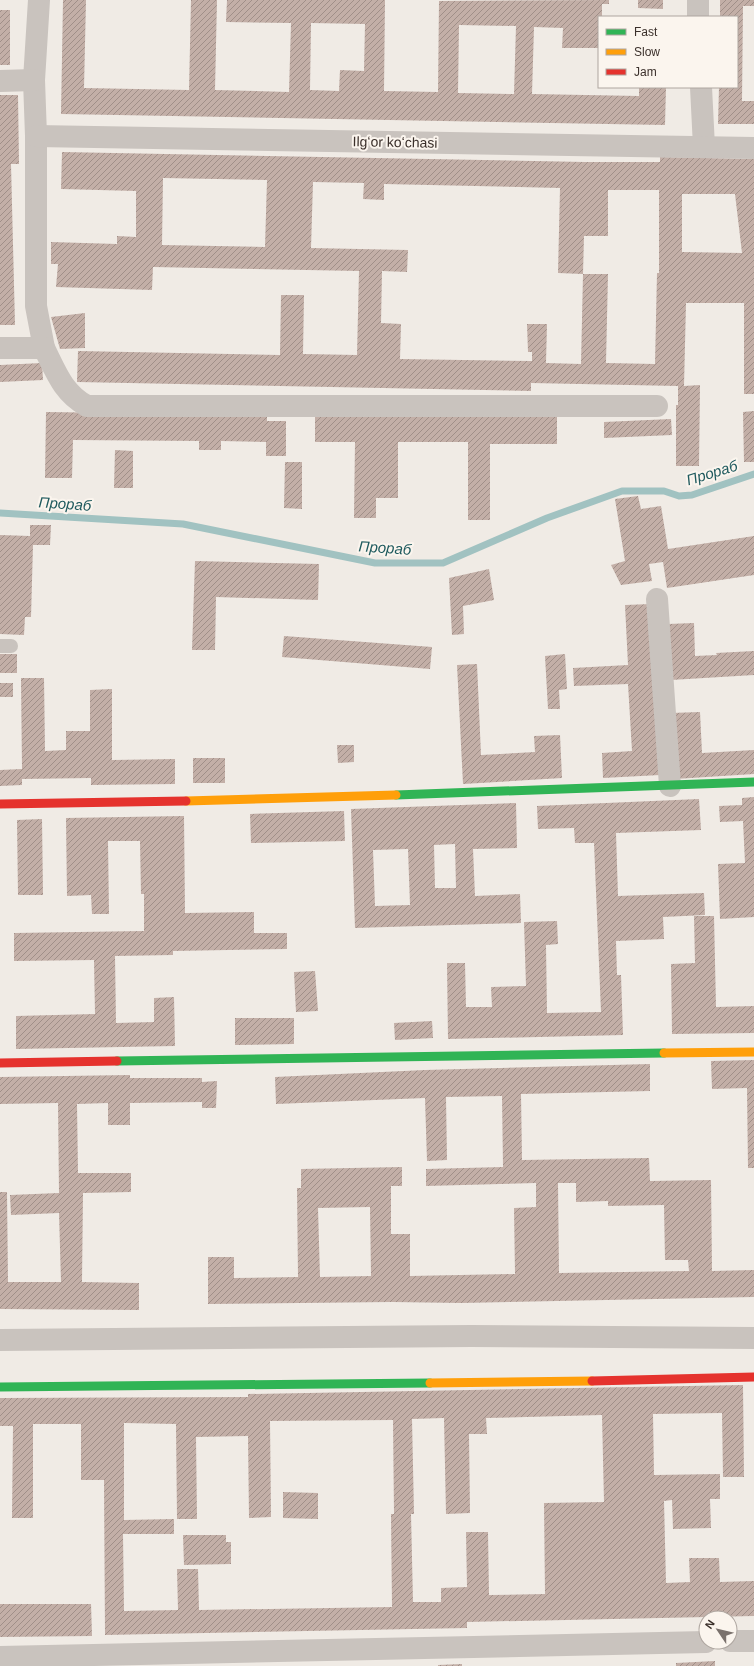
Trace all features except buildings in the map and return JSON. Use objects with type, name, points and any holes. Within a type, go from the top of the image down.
[{"type":"street","points":[[39,0],[34,80],[36,136],[36,306],[44,348],[59,380],[76,400],[87,406],[657,406]]},
{"type":"street","points":[[698,0],[698,16]]},
{"type":"street","points":[[0,81],[34,80]]},
{"type":"street","points":[[701,88],[704,147]]},
{"type":"street","name":"Ilgʻor koʻchasi","points":[[36,136],[754,148]]},
{"type":"street","points":[[0,348],[44,348]]},
{"type":"street","points":[[657,599],[670,786]]},
{"type":"street","points":[[0,804],[327,798],[754,782]]},
{"type":"street","points":[[0,1063],[754,1052]]},
{"type":"street","points":[[0,1340],[463,1336],[754,1338]]},
{"type":"street","points":[[0,1387],[481,1383],[754,1377]]},
{"type":"street","points":[[738,1641],[754,1641]]},
{"type":"street","points":[[0,1657],[698,1642]]},
{"type":"waterway","name":"Прораб","points":[[0,513],[183,524],[375,563],[443,563],[547,518],[622,491],[664,491],[679,496],[692,495],[754,474]]},
{"type":"traffic: fast","points":[[396,795],[754,782]]},
{"type":"traffic: fast","points":[[117,1061],[664,1053]]},
{"type":"traffic: fast","points":[[0,1387],[430,1383]]},
{"type":"traffic: slow","points":[[186,801],[396,795]]},
{"type":"traffic: slow","points":[[664,1053],[754,1052]]},
{"type":"traffic: slow","points":[[430,1383],[592,1381]]},
{"type":"traffic: jam","points":[[0,804],[186,801]]},
{"type":"traffic: jam","points":[[0,1063],[117,1061]]},
{"type":"traffic: jam","points":[[592,1381],[754,1377]]}]
